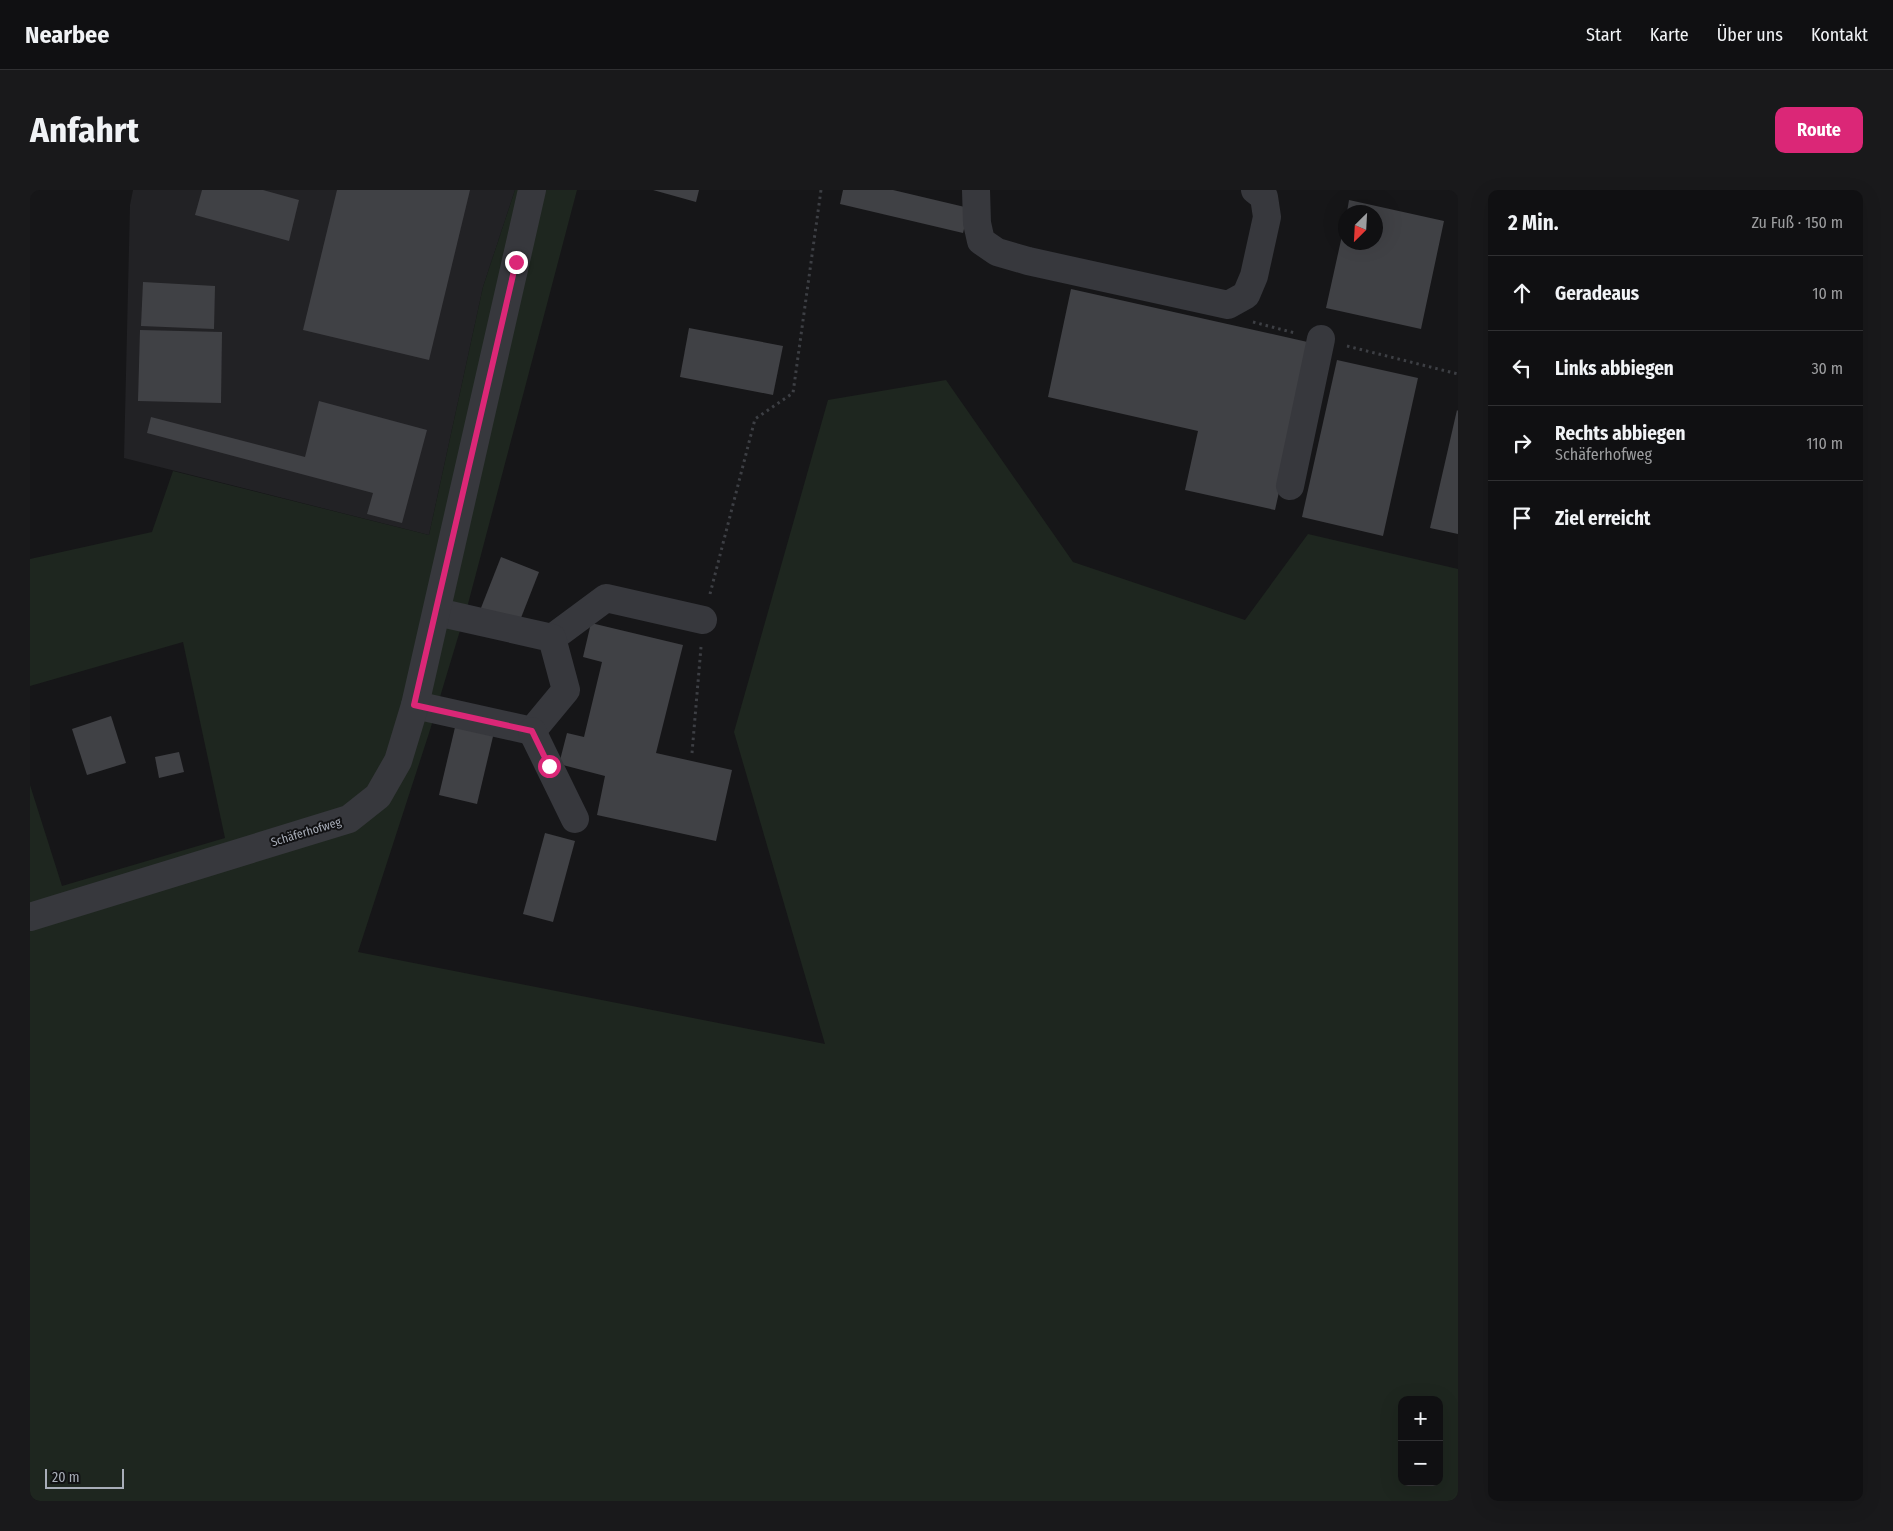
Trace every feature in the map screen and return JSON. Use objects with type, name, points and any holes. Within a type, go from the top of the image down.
[{"type":"street","name":"Schäferhofweg","points":[[30,917],[349,818],[378,796],[398,761],[414,705],[437,612],[532,190]]},
{"type":"street","points":[[976,190],[977,223],[981,241],[997,252],[1028,261],[1228,305],[1246,295],[1254,276],[1267,217],[1264,197],[1258,191]]},
{"type":"street","points":[[1290,486],[1321,339]]},
{"type":"street","points":[[437,612],[552,638],[606,598],[703,620]]},
{"type":"street","points":[[532,731],[566,690],[552,638]]},
{"type":"street","points":[[414,705],[532,731]]},
{"type":"street","points":[[532,731],[575,819]]},
{"type":"path","points":[[692,754],[703,620],[755,419],[793,393],[821,190]]},
{"type":"shaded area","points":[[133,190],[515,190],[483,287],[429,535],[124,458],[130,205]]},
{"type":"shaded area","points":[[515,190],[577,190],[468,604],[430,730],[358,952],[825,1044],[734,732],[828,400],[946,380],[1073,562],[1245,620],[1308,534],[1458,569],[1458,1501],[30,1501],[30,785],[62,886],[225,838],[183,642],[30,686],[30,559],[152,532],[173,471],[429,535],[483,287]]},
{"type":"building","points":[[202,190],[263,190],[299,200],[289,241],[195,215]]},
{"type":"building","points":[[337,190],[470,190],[429,360],[303,330]]},
{"type":"building","points":[[653,190],[699,190],[696,202]]},
{"type":"building","points":[[843,190],[893,190],[969,208],[963,233],[840,204]]},
{"type":"building","points":[[1349,200],[1372,205],[1348,205]]},
{"type":"building","points":[[1383,208],[1444,221],[1421,329],[1326,308],[1339,250],[1383,250]]},
{"type":"building","points":[[143,282],[215,286],[214,329],[141,326]]},
{"type":"building","points":[[1071,289],[1312,343],[1275,510],[1185,490],[1198,431],[1048,397]]},
{"type":"building","points":[[689,328],[783,346],[773,395],[680,377]]},
{"type":"building","points":[[140,330],[222,332],[221,403],[138,401]]},
{"type":"building","points":[[1337,360],[1418,378],[1383,536],[1302,517]]},
{"type":"building","points":[[319,401],[427,430],[402,523],[367,514],[373,493],[147,433],[151,417],[305,457]]},
{"type":"building","points":[[1458,411],[1458,534],[1430,528]]},
{"type":"building","points":[[501,557],[539,572],[517,628],[479,613]]},
{"type":"building","points":[[591,623],[683,645],[656,753],[732,770],[716,841],[597,815],[605,776],[559,764],[567,733],[584,737],[602,662],[583,657]]},
{"type":"building","points":[[111,716],[126,763],[87,775],[72,729]]},
{"type":"building","points":[[457,719],[495,728],[477,804],[439,795]]},
{"type":"building","points":[[179,752],[184,772],[159,778],[155,757]]},
{"type":"building","points":[[545,833],[575,841],[553,922],[523,914]]},
{"type":"route","points":[[516,262],[437,612],[414,705],[532,731],[549,766]]}]
